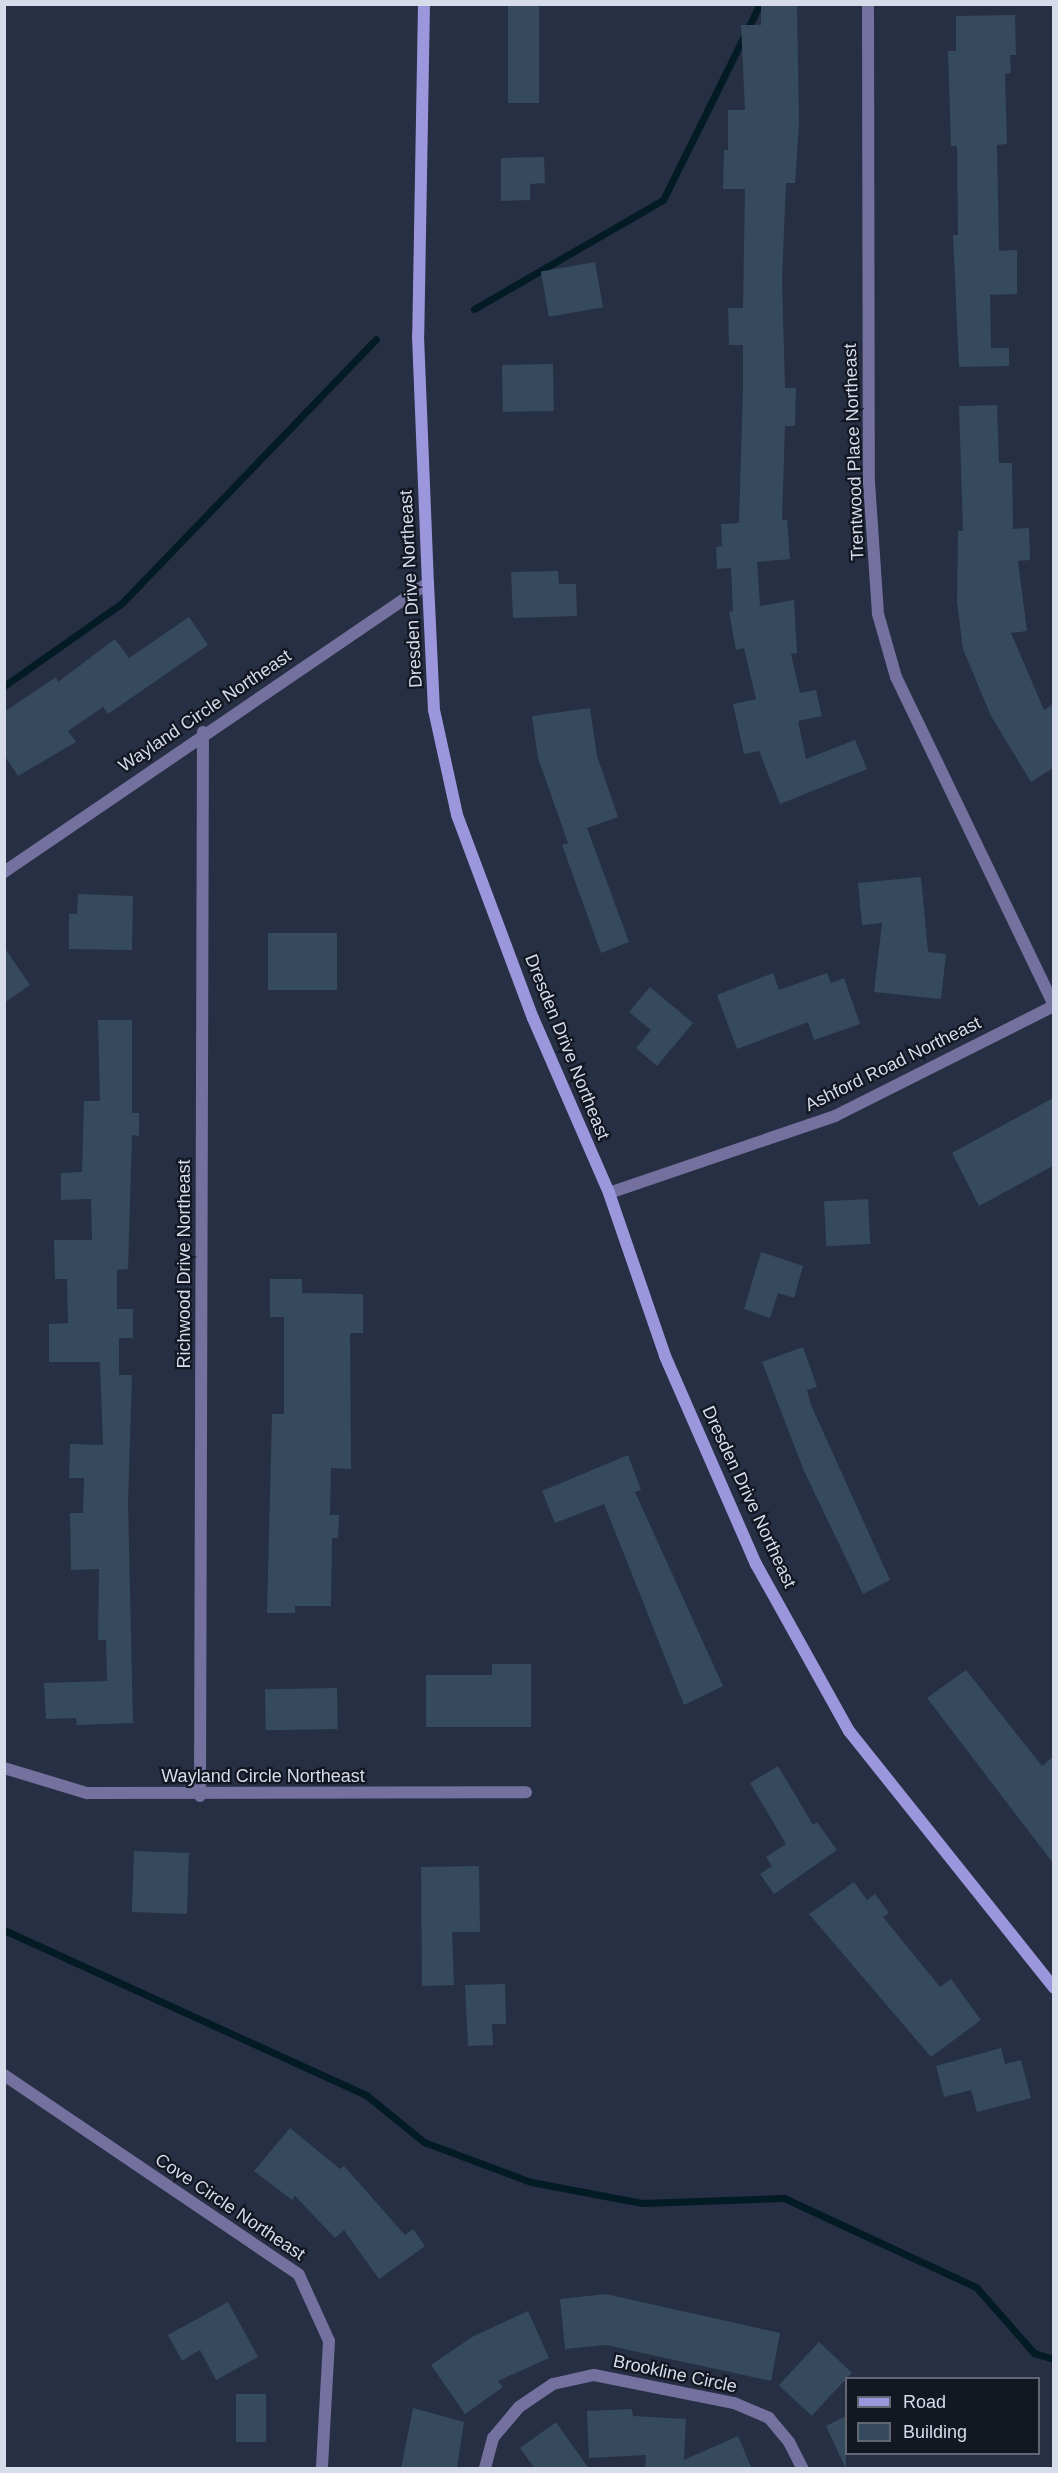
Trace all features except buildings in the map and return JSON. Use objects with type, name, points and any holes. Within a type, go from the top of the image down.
[{"type":"street","name":"Dresden Drive Northeast","points":[[424,4],[418,336],[428,583],[434,710],[457,815],[533,1018],[609,1193],[665,1356],[756,1564],[849,1731],[1053,1989]]},
{"type":"street","name":"Trentwood Place Northeast","points":[[868,4],[869,482],[878,614],[896,677],[1053,1005]]},
{"type":"street","name":"Wayland Circle Northeast","points":[[4,872],[203,732],[428,583]]},
{"type":"street","name":"Richwood Drive Northeast","points":[[200,1796],[203,732]]},
{"type":"street","name":"Ashford Road Northeast","points":[[609,1193],[835,1116],[1053,1005]]},
{"type":"street","name":"Wayland Circle Northeast","points":[[4,1768],[87,1793],[200,1796],[526,1792]]},
{"type":"street","name":"Cove Circle Northeast","points":[[4,2075],[299,2275],[329,2341],[322,2469]]},
{"type":"street","name":"Brookline Circle","points":[[485,2469],[493,2438],[519,2407],[553,2384],[594,2374],[734,2403],[769,2418],[789,2442],[802,2469]]},
{"type":"waterway","points":[[474,309],[663,200],[760,4]]},
{"type":"waterway","points":[[4,686],[122,603],[376,339]]},
{"type":"waterway","points":[[4,1930],[366,2095],[424,2142],[531,2182],[642,2203],[784,2198],[976,2287],[1034,2353],[1054,2359]]}]
